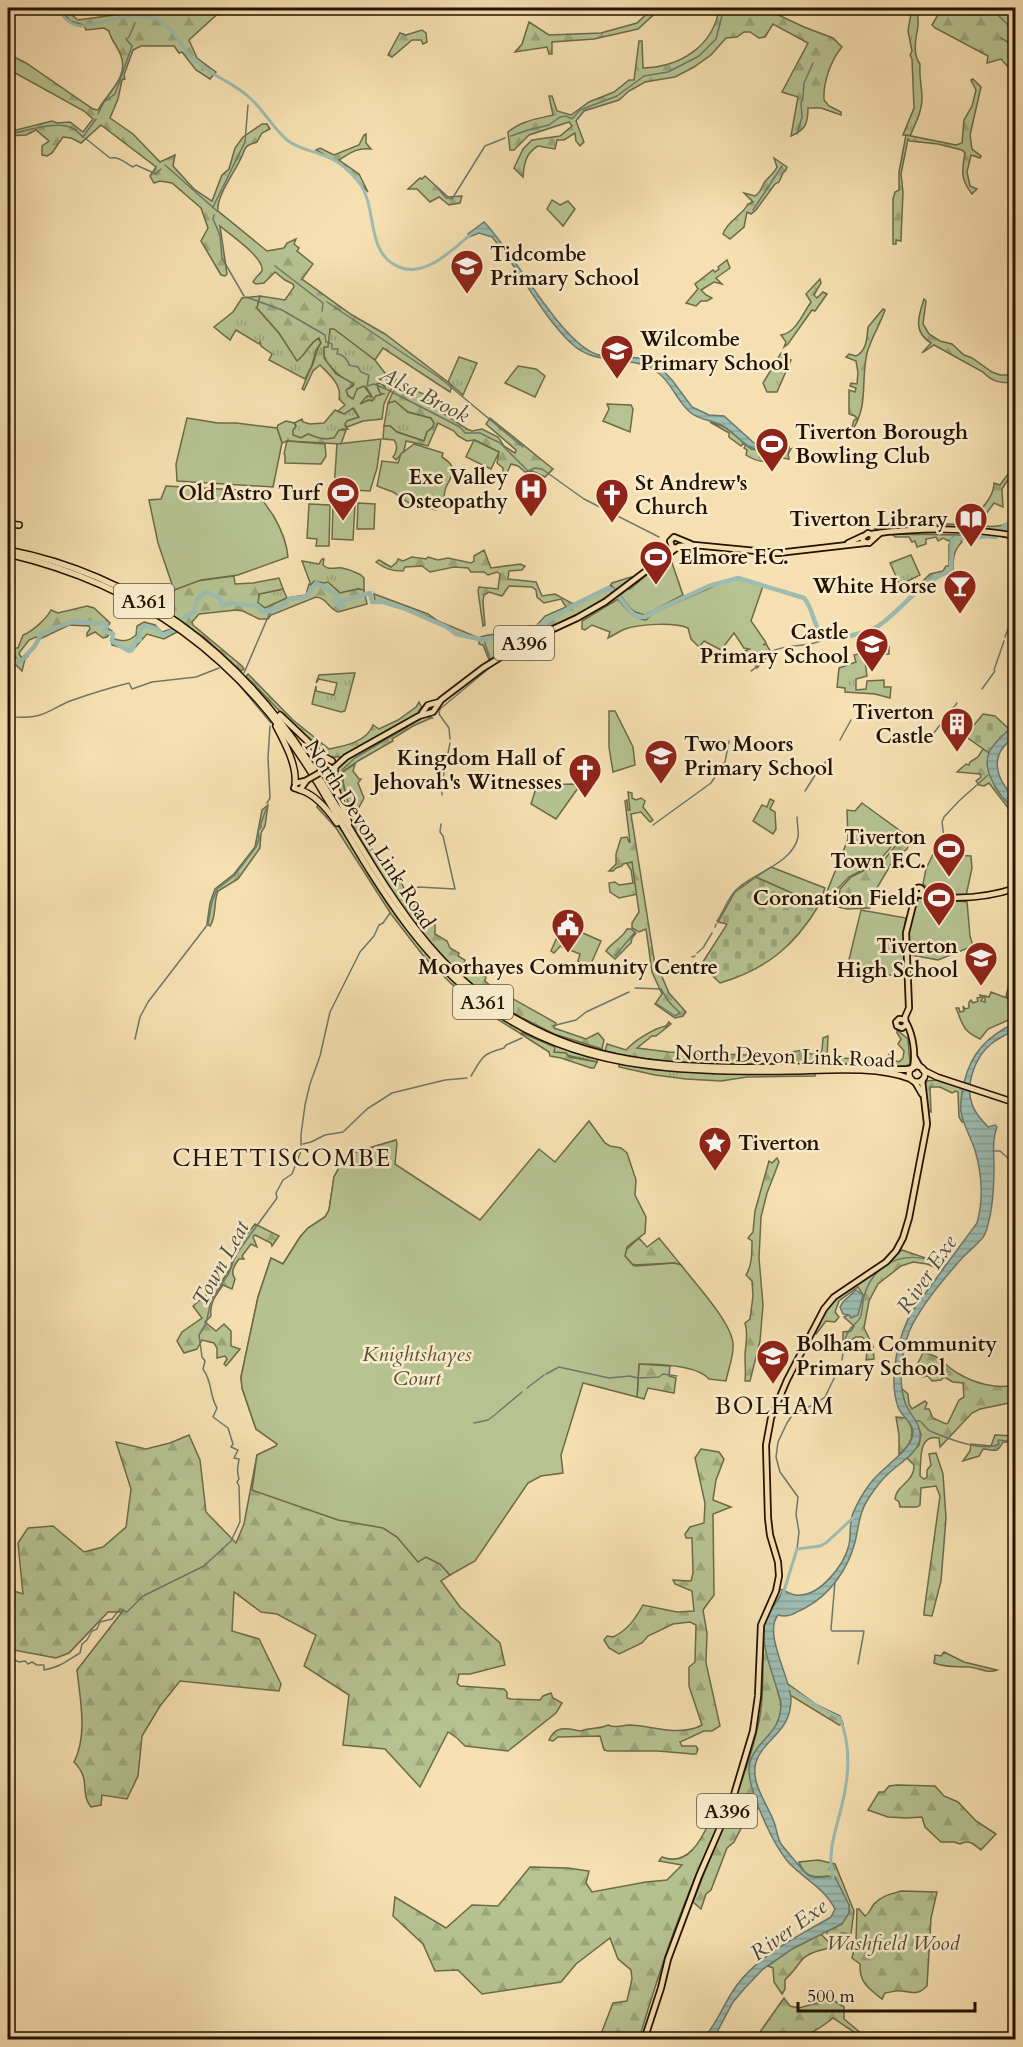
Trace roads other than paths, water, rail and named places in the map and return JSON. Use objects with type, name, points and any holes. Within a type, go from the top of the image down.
[{"type":"highway","points":[[8,525],[17,527]]},
{"type":"highway","name":"North Devon Link Road","points":[[8,552],[90,579],[147,607],[207,650],[246,687],[274,719],[404,922],[439,964],[488,1006],[516,1024],[544,1038],[593,1056],[653,1067],[718,1071],[865,1072],[897,1075],[913,1080],[939,1078]]},
{"type":"highway","name":"North Devon Link Road","points":[[8,552],[46,559],[109,582],[149,603],[203,640],[234,668],[258,693],[298,746],[407,920],[447,966],[472,989],[529,1026],[564,1042],[617,1058],[680,1065],[922,1069],[939,1078],[1016,1103]]},
{"type":"highway","points":[[246,687],[281,736],[294,772],[295,783]]},
{"type":"highway","points":[[258,693],[333,765],[336,789],[362,849]]},
{"type":"highway","points":[[300,789],[308,792],[348,835]]},
{"type":"highway","points":[[912,1068],[909,1073],[913,1080]]},
{"type":"highway","points":[[922,1069],[923,1080]]},
{"type":"main road","name":"A396","points":[[671,546],[694,545],[778,553],[842,544],[870,543],[872,537],[880,533],[952,530],[1016,536]]},
{"type":"main road","name":"A396","points":[[842,544],[866,533],[872,537]]},
{"type":"main road","points":[[863,536],[865,543]]},
{"type":"main road","points":[[668,554],[673,538],[680,540],[678,547]]},
{"type":"main road","name":"A396","points":[[680,540],[694,545]]},
{"type":"main road","name":"A396","points":[[333,765],[427,711],[433,712],[433,707],[474,674],[525,642],[585,614],[619,592],[678,547]]},
{"type":"main road","points":[[306,781],[300,789],[294,788],[295,783],[306,781],[333,765]]},
{"type":"main road","points":[[901,1028],[905,1026],[903,1020],[908,1002],[906,933],[913,901],[920,893],[934,897],[970,898],[1015,888]]},
{"type":"main road","points":[[903,1020],[912,1041],[914,1055],[912,1068]]},
{"type":"main road","points":[[903,1020],[897,1025],[912,1041]]},
{"type":"main road","points":[[914,1055],[922,1069]]},
{"type":"main road","name":"A396","points":[[913,1080],[923,1096]]},
{"type":"main road","name":"A396","points":[[644,2040],[668,1959],[699,1875],[733,1798],[753,1731],[758,1696],[761,1625],[777,1588],[779,1576],[778,1562],[768,1524],[766,1439],[772,1414],[820,1316],[834,1297],[891,1257],[904,1236],[926,1131],[927,1115],[923,1096],[923,1080]]},
{"type":"water","points":[[484,222],[554,317],[585,348],[604,356],[650,357],[672,380],[692,407],[709,415],[724,416],[754,443],[789,447],[790,450],[770,452],[750,447],[725,427],[691,413],[681,403],[667,381],[647,366],[592,356],[572,344],[550,320],[492,237],[479,233],[469,237],[468,234]]},
{"type":"water","points":[[1015,724],[1015,737],[1001,751],[997,767],[1003,783],[1015,798],[1015,809],[1004,799],[994,784],[987,760],[994,745]]},
{"type":"water","points":[[1015,1023],[1015,1030],[991,1044],[980,1056],[971,1080],[970,1096],[975,1111],[988,1127],[995,1125],[997,1127],[994,1141],[990,1218],[985,1234],[931,1295],[916,1317],[905,1346],[901,1372],[902,1389],[906,1405],[919,1429],[919,1444],[912,1454],[882,1480],[868,1499],[861,1515],[848,1562],[830,1589],[805,1608],[786,1616],[778,1615],[774,1623],[775,1644],[790,1690],[790,1710],[782,1728],[760,1754],[756,1762],[755,1778],[781,1844],[808,1875],[835,1877],[849,1905],[849,1913],[842,1924],[792,1949],[762,1970],[733,2002],[715,2036],[712,2039],[702,2040],[746,1974],[781,1946],[831,1917],[835,1909],[821,1890],[796,1870],[784,1856],[763,1818],[753,1790],[750,1762],[756,1750],[776,1725],[781,1709],[765,1650],[764,1628],[768,1615],[783,1590],[794,1595],[805,1595],[822,1586],[829,1579],[846,1553],[852,1517],[860,1499],[874,1479],[905,1450],[912,1438],[912,1429],[900,1411],[895,1396],[894,1371],[899,1344],[913,1310],[977,1223],[981,1204],[981,1177],[975,1150],[962,1115],[963,1090],[971,1062],[982,1046]]},
{"type":"water","points":[[856,1290],[863,1295],[858,1315],[851,1318],[843,1314],[840,1307]]},
{"type":"waterway","points":[[56,8],[70,22],[82,26],[130,16],[149,17],[164,23],[198,64],[244,93],[287,140],[332,159],[352,174],[365,194],[376,241],[381,252],[399,267],[419,269],[428,266],[438,261],[470,235]]},
{"type":"waterway","points":[[511,136],[549,125],[560,117],[566,116],[572,119],[580,110],[617,96],[644,76],[668,72],[699,56],[716,39],[724,8]]},
{"type":"waterway","points":[[991,8],[1016,33]]},
{"type":"waterway","points":[[98,114],[104,102],[115,94],[132,46],[126,39],[135,23]]},
{"type":"waterway","points":[[1001,38],[1016,47]]},
{"type":"waterway","points":[[797,134],[802,117],[801,103],[804,83],[813,63]]},
{"type":"waterway","points":[[213,207],[245,142],[248,105]]},
{"type":"waterway","points":[[83,137],[96,119]]},
{"type":"waterway","name":"Alsa Brook","points":[[8,135],[59,125],[72,128],[83,137]]},
{"type":"waterway","name":"Alsa Brook","points":[[85,138],[110,158],[119,159],[133,167],[136,165],[156,174],[161,169]]},
{"type":"waterway","points":[[436,186],[446,198],[452,199],[485,146],[505,138]]},
{"type":"waterway","name":"Alsa Brook","points":[[165,165],[217,211]]},
{"type":"waterway","points":[[753,210],[782,166]]},
{"type":"waterway","name":"Alsa Brook","points":[[214,215],[213,219],[220,235],[222,258],[244,296]]},
{"type":"waterway","points":[[275,266],[323,303],[322,311]]},
{"type":"waterway","name":"Alsa Brook","points":[[246,297],[282,310],[325,335],[326,342],[332,344],[332,349],[338,349],[337,354],[345,358],[349,365],[358,367],[361,372],[369,375],[367,386],[374,384],[460,427],[465,433],[480,433],[500,443],[528,471],[535,468],[542,469],[584,499],[659,537]]},
{"type":"waterway","points":[[327,302],[440,378],[523,447]]},
{"type":"waterway","points":[[182,619],[194,612],[197,599],[206,592],[219,597],[224,606],[231,603],[258,606],[261,611],[265,611],[281,607],[289,599],[306,597],[316,583],[335,593],[338,597],[334,601],[341,608],[344,606],[340,603],[341,601],[370,593],[372,602],[383,602],[403,608],[447,627],[456,634],[484,640],[537,627],[609,588],[639,617],[709,586],[738,578],[804,598],[821,634],[833,639],[877,627],[922,587],[940,575],[951,571],[952,540],[996,537],[1005,525],[1016,525]]},
{"type":"waterway","points":[[244,673],[271,610]]},
{"type":"waterway","points":[[8,658],[15,662],[21,661],[34,647],[42,633],[75,621],[104,623],[107,626],[104,631],[113,634],[112,641],[129,651],[132,650],[136,641],[140,640],[139,630],[144,626],[157,629],[163,635],[176,629]]},
{"type":"waterway","name":"Town Leat","points":[[1005,637],[1011,621]]},
{"type":"waterway","points":[[751,671],[773,651],[826,638]]},
{"type":"waterway","points":[[484,640],[490,659]]},
{"type":"waterway","name":"Town Leat","points":[[994,670],[1004,641]]},
{"type":"waterway","points":[[450,739],[449,728],[439,714],[440,709],[493,665]]},
{"type":"waterway","points":[[221,667],[236,681],[271,723]]},
{"type":"waterway","points":[[8,719],[9,717],[40,715],[70,701],[129,683],[132,689],[152,682],[196,677],[219,668]]},
{"type":"waterway","name":"Town Leat","points":[[982,689],[995,671]]},
{"type":"waterway","points":[[933,734],[957,703]]},
{"type":"waterway","points":[[428,716],[433,718]]},
{"type":"waterway","points":[[342,770],[355,758],[424,717]]},
{"type":"waterway","points":[[840,740],[851,720]]},
{"type":"waterway","points":[[267,803],[270,798],[268,758],[270,726]]},
{"type":"waterway","points":[[653,825],[711,783],[725,762],[729,741]]},
{"type":"waterway","points":[[442,783],[450,743]]},
{"type":"waterway","points":[[805,791],[819,769],[831,756]]},
{"type":"waterway","points":[[942,841],[944,817],[988,775]]},
{"type":"waterway","points":[[442,785],[442,795]]},
{"type":"waterway","points":[[135,1039],[140,1017],[148,1002],[208,924],[217,889],[234,876],[256,847],[259,839],[258,831],[267,807]]},
{"type":"waterway","points":[[717,921],[737,889],[789,854],[798,837],[797,817]]},
{"type":"waterway","points":[[415,889],[418,887],[455,889],[443,836],[440,832],[441,824]]},
{"type":"waterway","points":[[401,900],[404,897]]},
{"type":"waterway","name":"Town Leat","points":[[8,1657],[19,1662],[44,1665],[44,1670],[63,1663],[80,1653],[82,1644],[92,1631],[97,1629],[100,1622],[112,1619],[120,1609],[127,1612],[143,1596],[204,1566],[231,1541],[240,1522],[237,1482],[239,1459],[234,1458],[238,1450],[231,1447],[233,1444],[228,1428],[213,1417],[217,1408],[203,1369],[205,1361],[202,1357],[199,1335],[206,1324],[211,1300],[229,1273],[237,1253],[277,1198],[276,1193],[283,1180],[292,1174],[301,1151],[305,1105],[330,1012],[360,952],[390,913]]},
{"type":"waterway","points":[[615,956],[635,932]]},
{"type":"waterway","points":[[704,946],[712,933]]},
{"type":"waterway","points":[[697,953],[704,947]]},
{"type":"waterway","points":[[635,988],[661,989],[680,1013],[675,1016],[657,1004]]},
{"type":"waterway","name":"Town Leat","points":[[552,1026],[576,1020],[586,1012],[629,992]]},
{"type":"waterway","name":"Town Leat","points":[[471,1076],[487,1054],[522,1038]]},
{"type":"waterway","name":"Town Leat","points":[[303,1144],[325,1135],[343,1132],[367,1109],[392,1093],[445,1080],[467,1078]]},
{"type":"waterway","points":[[993,1151],[1000,1151],[1010,1160],[1016,1158]]},
{"type":"waterway","name":"River Exe","points":[[842,1360],[846,1336],[860,1318],[864,1296],[869,1283],[877,1273],[886,1265],[907,1258],[919,1258],[943,1267]]},
{"type":"waterway","points":[[797,1549],[798,1497],[780,1472],[776,1457],[778,1442],[793,1414],[825,1397],[841,1364]]},
{"type":"waterway","points":[[546,1374],[559,1367],[609,1378],[659,1377],[663,1374],[677,1376]]},
{"type":"waterway","points":[[527,1388],[544,1375]]},
{"type":"waterway","points":[[497,1413],[522,1392]]},
{"type":"waterway","points":[[474,1423],[488,1420],[496,1414]]},
{"type":"waterway","points":[[916,1421],[920,1421],[930,1431],[974,1446],[992,1446],[999,1444],[998,1440],[1016,1442]]},
{"type":"waterway","points":[[783,1594],[797,1549],[826,1543],[855,1516]]},
{"type":"waterway","points":[[835,1582],[831,1629],[832,1631],[864,1631],[858,1664]]},
{"type":"waterway","points":[[786,1686],[840,1718],[844,1729],[848,1763],[844,1798],[831,1852],[833,1878]]},
{"type":"place","name":"Tidcombe Primary School","points":[[467,295]]},
{"type":"place","name":"Wilcombe Primary School","points":[[617,380]]},
{"type":"place","name":"Tiverton Borough Bowling Club","points":[[772,473]]},
{"type":"place","name":"Exe Valley Osteopathy","points":[[531,518]]},
{"type":"place","name":"Old Astro Turf","points":[[343,522]]},
{"type":"place","name":"St Andrew's Church","points":[[612,524]]},
{"type":"place","name":"Tiverton Library","points":[[971,548]]},
{"type":"place","name":"Elmore F.C.","points":[[656,586]]},
{"type":"place","name":"White Horse","points":[[960,615]]},
{"type":"place","name":"Castle Primary School","points":[[872,673]]},
{"type":"place","name":"Tiverton Castle","points":[[957,753]]},
{"type":"place","name":"Two Moors Primary School","points":[[661,785]]},
{"type":"place","name":"Kingdom Hall of Jehovah's Witnesses","points":[[585,799]]},
{"type":"place","name":"Tiverton Town F.C.","points":[[949,878]]},
{"type":"place","name":"Coronation Field","points":[[939,927]]},
{"type":"place","name":"Moorhayes Community Centre","points":[[568,954]]},
{"type":"place","name":"Tiverton High School","points":[[981,987]]},
{"type":"place","name":"Tiverton","points":[[715,1172]]},
{"type":"place","name":"Bolham Community Primary School","points":[[773,1385]]},
{"type":"district","name":"CHETTISCOMBE","points":[[282,1158]]},
{"type":"district","name":"BOLHAM","points":[[775,1406]]},
{"type":"park label","name":"Knightshayes Court","points":[[417,1366]]},
{"type":"park label","name":"Washfield Wood","points":[[893,1943]]}]
